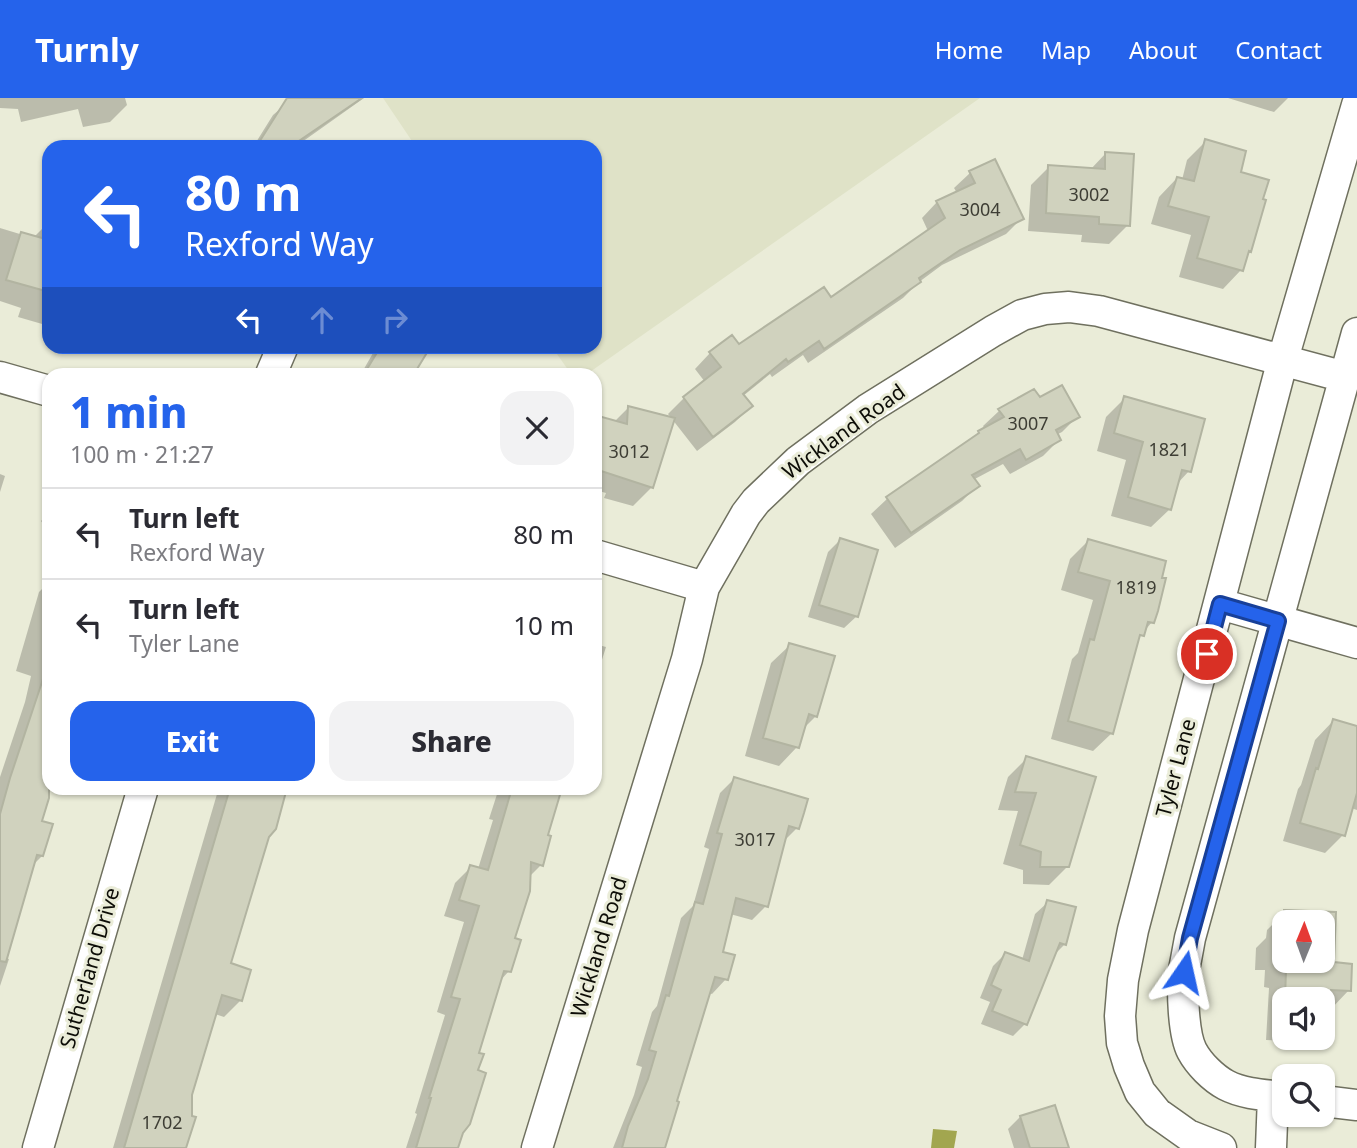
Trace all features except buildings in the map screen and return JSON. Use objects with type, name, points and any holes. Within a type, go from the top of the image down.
[{"type":"street","name":"Tyler Lane","points":[[1221,1148],[1188,1135],[1157,1113],[1140,1092],[1122,1043],[1120,1016],[1123,980],[1133,930],[1283,359],[1348,174],[1357,105]]},
{"type":"street","name":"Wickland Road","points":[[537,1148],[687,659],[704,587],[756,501],[798,461],[868,409],[993,331],[1022,315],[1045,309],[1069,307],[1099,311],[1345,377]]},
{"type":"street","points":[[1272,1095],[1246,1092],[1226,1085],[1208,1071],[1192,1052],[1187,1037],[1184,1009],[1184,972],[1190,938],[1357,333]]},
{"type":"street","points":[[0,377],[42,389]]},
{"type":"street","points":[[602,557],[704,587]]},
{"type":"street","points":[[1220,604],[1357,643]]},
{"type":"street","name":"Sutherland Drive","points":[[37,1148],[142,795]]},
{"type":"street","points":[[1335,1102],[1357,1105]]},
{"type":"street","points":[[1270,1148],[1274,1127]]},
{"type":"shaded area","points":[[383,98],[980,98],[596,368],[567,368],[557,354],[602,354],[602,140],[411,140]]},
{"type":"shaded area","points":[[933,1129],[957,1131],[954,1148],[931,1148]]},
{"type":"route","points":[[1184,972],[1190,938],[1278,621],[1220,604],[1207,654]]}]
